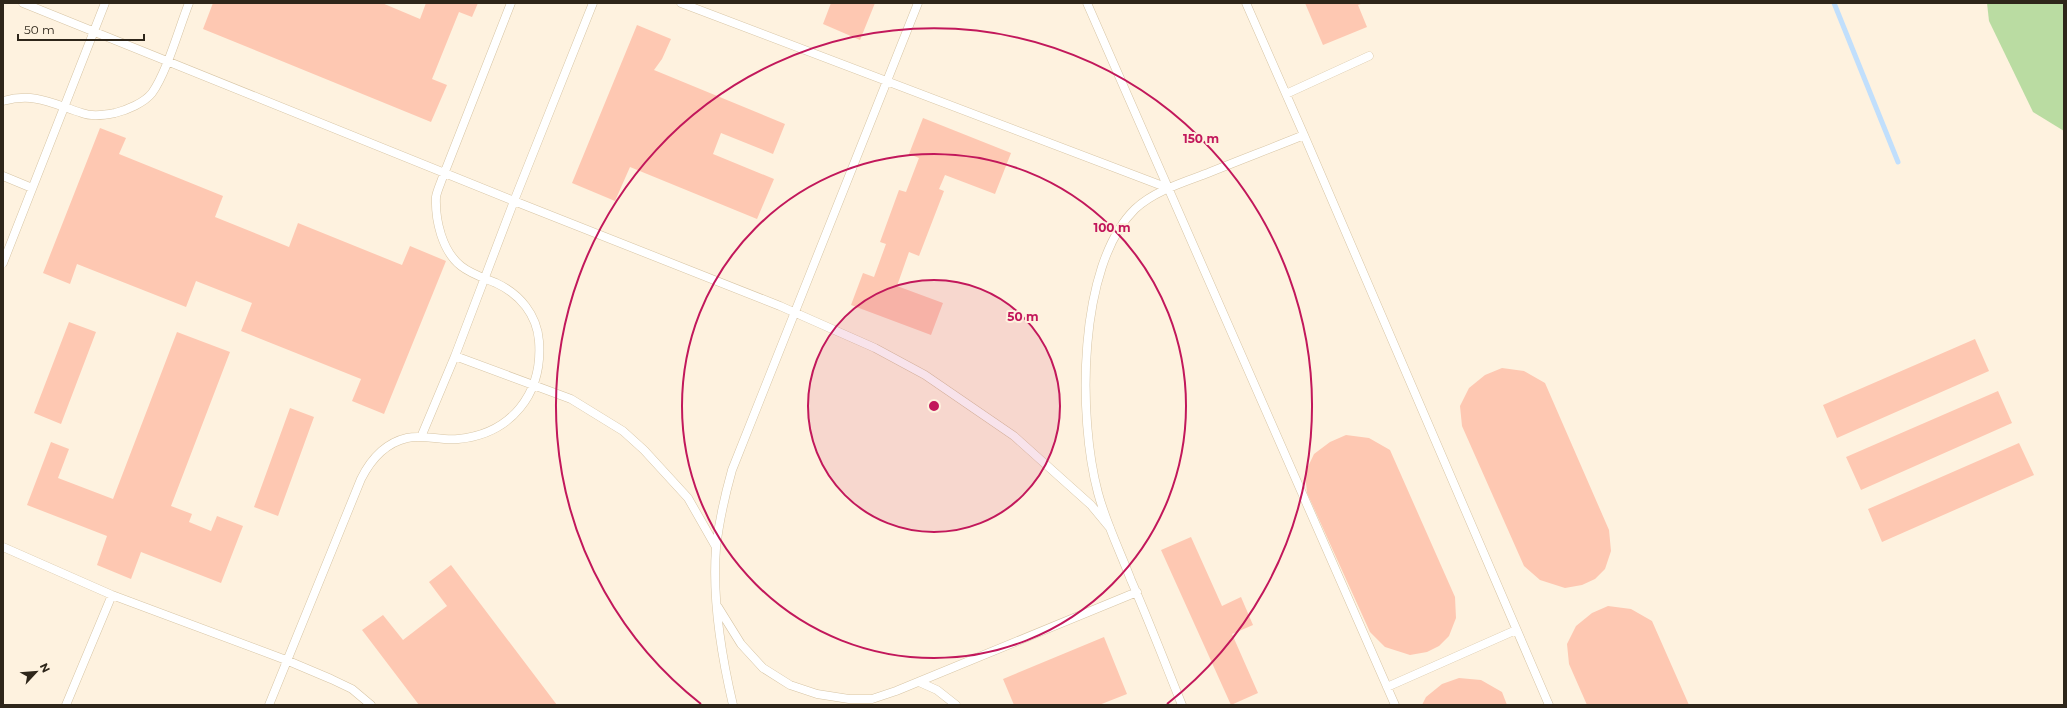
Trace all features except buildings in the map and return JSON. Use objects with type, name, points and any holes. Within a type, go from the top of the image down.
[{"type":"lane","points":[[23,3],[444,173],[795,312],[882,352],[925,375],[970,404],[1014,436],[1091,505],[1110,528]]},
{"type":"lane","points":[[3,263],[105,3]]},
{"type":"lane","points":[[3,101],[16,97],[38,98],[65,106],[83,114],[103,115],[123,111],[138,104],[151,94],[167,60],[189,3]]},
{"type":"lane","points":[[269,705],[286,660],[369,463],[380,452],[397,441],[407,438],[421,437],[457,439],[477,436],[498,427],[510,419],[535,385],[539,368],[540,354],[535,324],[526,305],[511,291],[469,271],[450,254],[438,226],[436,195],[511,3]]},
{"type":"lane","points":[[421,437],[455,356],[514,201],[593,3]]},
{"type":"lane","points":[[681,3],[886,83],[1168,188]]},
{"type":"lane","points":[[733,705],[721,646],[717,605],[716,547],[724,500],[732,470],[918,3]]},
{"type":"lane","points":[[1087,3],[1395,705]]},
{"type":"lane","points":[[1246,3],[1549,705]]},
{"type":"lane","points":[[1286,94],[1369,56]]},
{"type":"lane","points":[[1182,705],[1110,528],[1098,493],[1087,420],[1087,352],[1092,305],[1111,244],[1125,221],[1136,208],[1168,188],[1304,135]]},
{"type":"lane","points":[[3,176],[32,188]]},
{"type":"lane","points":[[455,356],[571,399],[623,431],[644,450],[688,498],[716,547]]},
{"type":"lane","points":[[3,547],[112,595],[286,660],[352,689],[371,705]]},
{"type":"lane","points":[[717,605],[741,644],[763,668],[790,685],[817,694],[849,699],[872,699],[919,682],[1137,592]]},
{"type":"lane","points":[[66,705],[112,595]]},
{"type":"lane","points":[[1387,687],[1516,630]]},
{"type":"lane","points":[[919,682],[937,690],[956,705]]},
{"type":"green space","points":[[1987,3],[2064,3],[2064,131],[2033,112],[1989,21]]},
{"type":"waterway","points":[[1834,3],[1898,162]]}]
